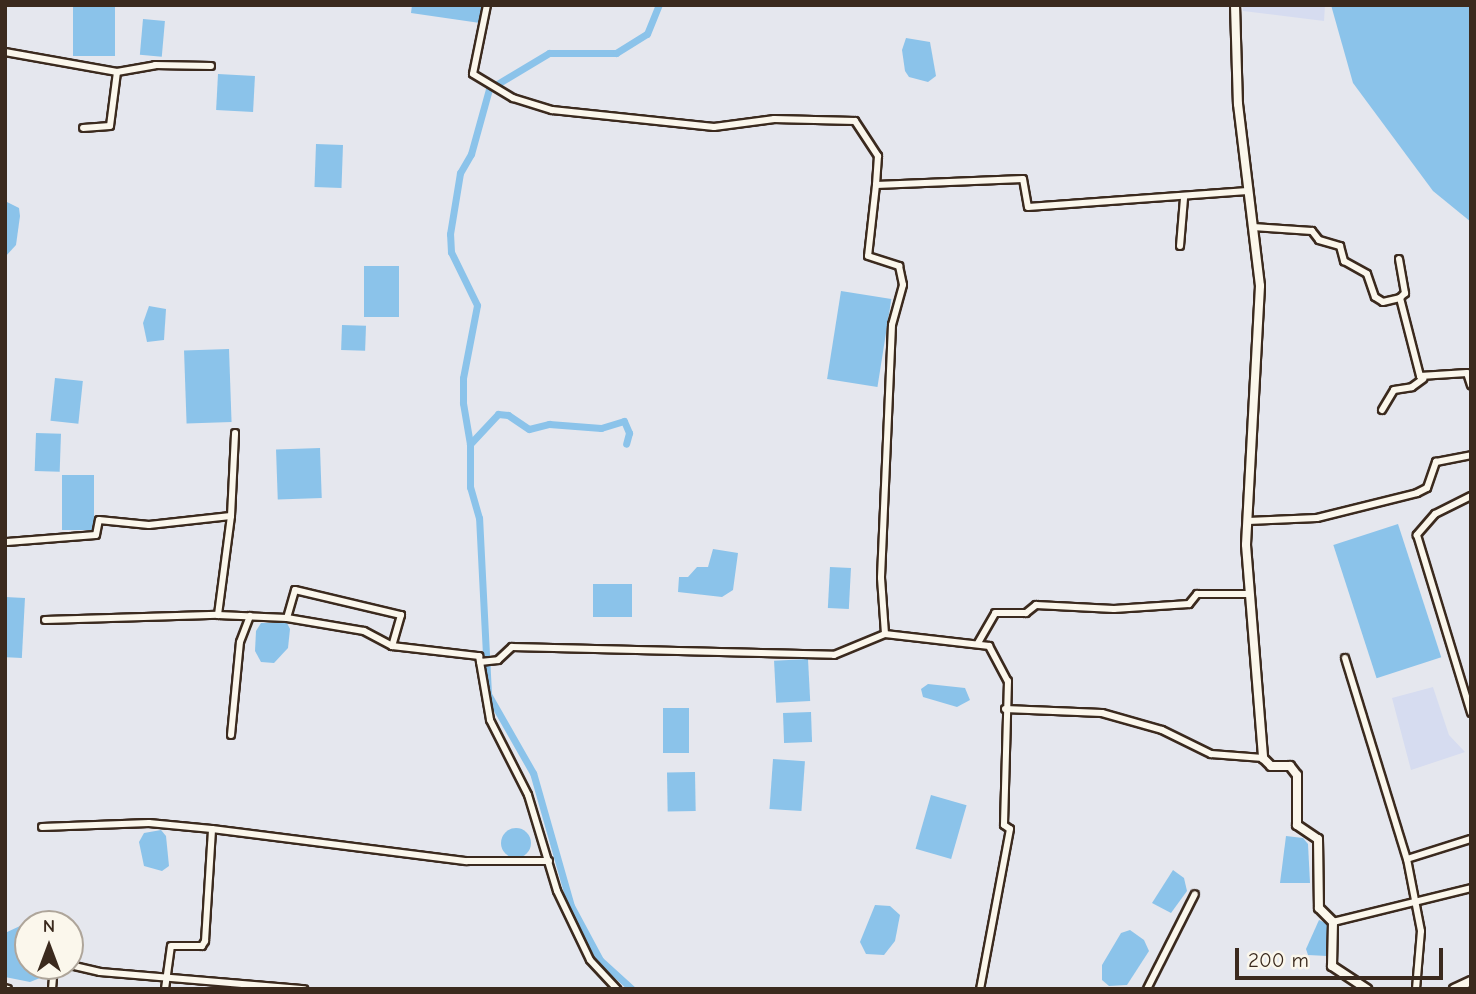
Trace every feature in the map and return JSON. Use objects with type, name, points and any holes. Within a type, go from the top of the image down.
[{"type":"street","points":[[487,5],[473,74],[513,98],[552,110],[714,127],[774,119],[855,121],[878,156],[868,256],[900,266],[903,285],[892,326],[881,578],[885,634]]},
{"type":"street","points":[[1235,5],[1238,104],[1260,286],[1248,521],[1248,594],[1254,678],[1263,719],[1263,758]]},
{"type":"street","points":[[5,52],[117,72],[155,65],[211,66]]},
{"type":"street","points":[[83,128],[110,126],[117,72]]},
{"type":"street","points":[[876,185],[1023,179],[1028,207],[1184,198],[1247,191]]},
{"type":"street","points":[[1180,246],[1184,198]]},
{"type":"street","points":[[1253,227],[1312,231],[1319,240],[1340,246],[1343,261],[1367,274],[1375,297],[1382,302],[1400,298],[1405,293],[1399,259]]},
{"type":"street","points":[[1400,298],[1423,379]]},
{"type":"street","points":[[1382,410],[1394,390],[1412,387],[1423,379],[1467,373],[1471,385]]},
{"type":"street","points":[[218,615],[231,516],[235,433]]},
{"type":"street","points":[[1248,521],[1317,518],[1417,493],[1427,488],[1436,462],[1471,455]]},
{"type":"street","points":[[1471,496],[1436,514],[1417,535],[1471,713]]},
{"type":"street","points":[[7,542],[96,535],[99,520],[149,525],[231,516]]},
{"type":"street","points":[[287,618],[295,590],[401,615],[392,646]]},
{"type":"street","points":[[978,643],[995,613],[1026,613],[1036,605],[1114,608],[1189,604],[1197,594],[1248,594]]},
{"type":"street","points":[[45,620],[218,615],[287,618],[364,631],[392,646],[478,656],[490,720],[528,795],[556,891],[590,960],[617,989]]},
{"type":"street","points":[[231,735],[240,642],[250,616]]},
{"type":"street","points":[[480,662],[498,660],[512,647],[834,655],[885,634],[989,646],[1003,666],[1008,681],[1004,825],[1010,829],[980,989]]},
{"type":"street","points":[[1345,658],[1408,859],[1419,903],[1416,989]]},
{"type":"street","points":[[1006,709],[1102,713],[1162,730],[1210,754],[1263,758],[1271,766],[1290,766],[1297,775],[1297,825],[1318,839],[1319,908],[1333,922],[1332,966],[1367,989]]},
{"type":"street","points":[[42,827],[149,823],[467,861],[549,861]]},
{"type":"street","points":[[165,989],[171,946],[202,946],[205,941],[212,829]]},
{"type":"street","points":[[1408,859],[1471,839]]},
{"type":"street","points":[[1333,922],[1419,903],[1471,888]]},
{"type":"street","points":[[1147,989],[1195,894]]},
{"type":"street","points":[[84,966],[304,989]]},
{"type":"street","points":[[1454,989],[1471,981]]},
{"type":"shaded area","points":[[1243,5],[1325,5],[1324,21],[1243,11]]},
{"type":"shaded area","points":[[1433,687],[1449,735],[1465,752],[1411,770],[1392,698]]},
{"type":"water","points":[[73,5],[115,5],[115,56],[73,56]]},
{"type":"water","points":[[412,5],[482,5],[480,23],[411,13]]},
{"type":"water","points":[[1331,5],[1471,5],[1471,222],[1433,191],[1353,83]]},
{"type":"water","points":[[143,19],[165,21],[162,57],[140,55]]},
{"type":"water","points":[[906,38],[930,42],[936,76],[928,82],[909,77],[905,71],[902,50]]},
{"type":"water","points":[[218,74],[255,76],[253,112],[216,110]]},
{"type":"water","points":[[316,144],[343,145],[341,188],[314,187]]},
{"type":"water","points":[[5,201],[19,208],[20,216],[16,245],[5,257]]},
{"type":"water","points":[[364,266],[399,266],[399,317],[364,317]]},
{"type":"water","points":[[841,291],[891,299],[877,387],[827,379]]},
{"type":"water","points":[[149,306],[166,309],[164,340],[147,342],[143,323]]},
{"type":"water","points":[[342,325],[366,326],[365,351],[341,350]]},
{"type":"water","points":[[229,349],[232,422],[187,424],[184,351]]},
{"type":"water","points":[[55,378],[83,381],[78,424],[51,421]]},
{"type":"water","points":[[36,433],[61,434],[60,472],[35,471]]},
{"type":"water","points":[[320,448],[322,498],[278,500],[276,450]]},
{"type":"water","points":[[62,475],[94,475],[94,530],[62,530]]},
{"type":"water","points":[[1398,524],[1441,657],[1377,678],[1333,545]]},
{"type":"water","points":[[713,549],[738,553],[733,590],[722,597],[678,592],[679,577],[688,577],[697,567],[708,567]]},
{"type":"water","points":[[830,567],[851,568],[849,609],[828,608]]},
{"type":"water","points":[[593,584],[632,584],[632,617],[593,617]]},
{"type":"water","points":[[5,597],[25,598],[22,658],[5,657]]},
{"type":"water","points":[[261,623],[287,623],[290,629],[288,648],[274,663],[261,662],[255,651],[256,631]]},
{"type":"water","points":[[808,659],[810,701],[776,703],[774,661]]},
{"type":"water","points":[[928,684],[965,688],[970,700],[957,707],[923,697],[921,689]]},
{"type":"water","points":[[663,708],[689,708],[689,753],[663,753]]},
{"type":"water","points":[[811,712],[812,742],[784,743],[783,713]]},
{"type":"water","points":[[773,759],[805,761],[801,811],[770,809]]},
{"type":"water","points":[[667,772],[695,772],[696,811],[668,811]]},
{"type":"water","points":[[931,795],[967,805],[951,859],[916,849]]},
{"type":"water","points":[[516,828],[522,829],[530,837],[530,849],[522,857],[516,858],[510,857],[502,849],[501,843],[502,837],[510,829]]},
{"type":"water","points":[[161,830],[166,836],[169,866],[162,871],[144,866],[139,842],[144,833]]},
{"type":"water","points":[[1286,836],[1303,838],[1308,844],[1310,883],[1280,883]]},
{"type":"water","points":[[1173,870],[1184,878],[1187,891],[1171,913],[1152,903]]},
{"type":"water","points":[[875,905],[890,906],[900,915],[895,941],[884,955],[866,954],[860,942]]},
{"type":"water","points":[[1319,920],[1330,925],[1327,956],[1308,955],[1306,949]]},
{"type":"water","points":[[14,929],[14,979],[5,977],[5,933]]},
{"type":"water","points":[[1130,930],[1144,940],[1149,951],[1127,985],[1109,986],[1102,980],[1102,965],[1121,933]]},
{"type":"waterway","points":[[632,989],[600,960],[571,906],[533,773],[488,694],[479,518],[470,487],[470,444],[463,403],[463,378],[477,305],[451,252],[450,234],[460,173],[471,154],[489,89],[549,53],[616,53],[647,34],[659,5]]},
{"type":"waterway","points":[[470,444],[498,414],[508,415],[529,429],[549,424],[601,428],[624,421],[629,433],[626,444]]}]
